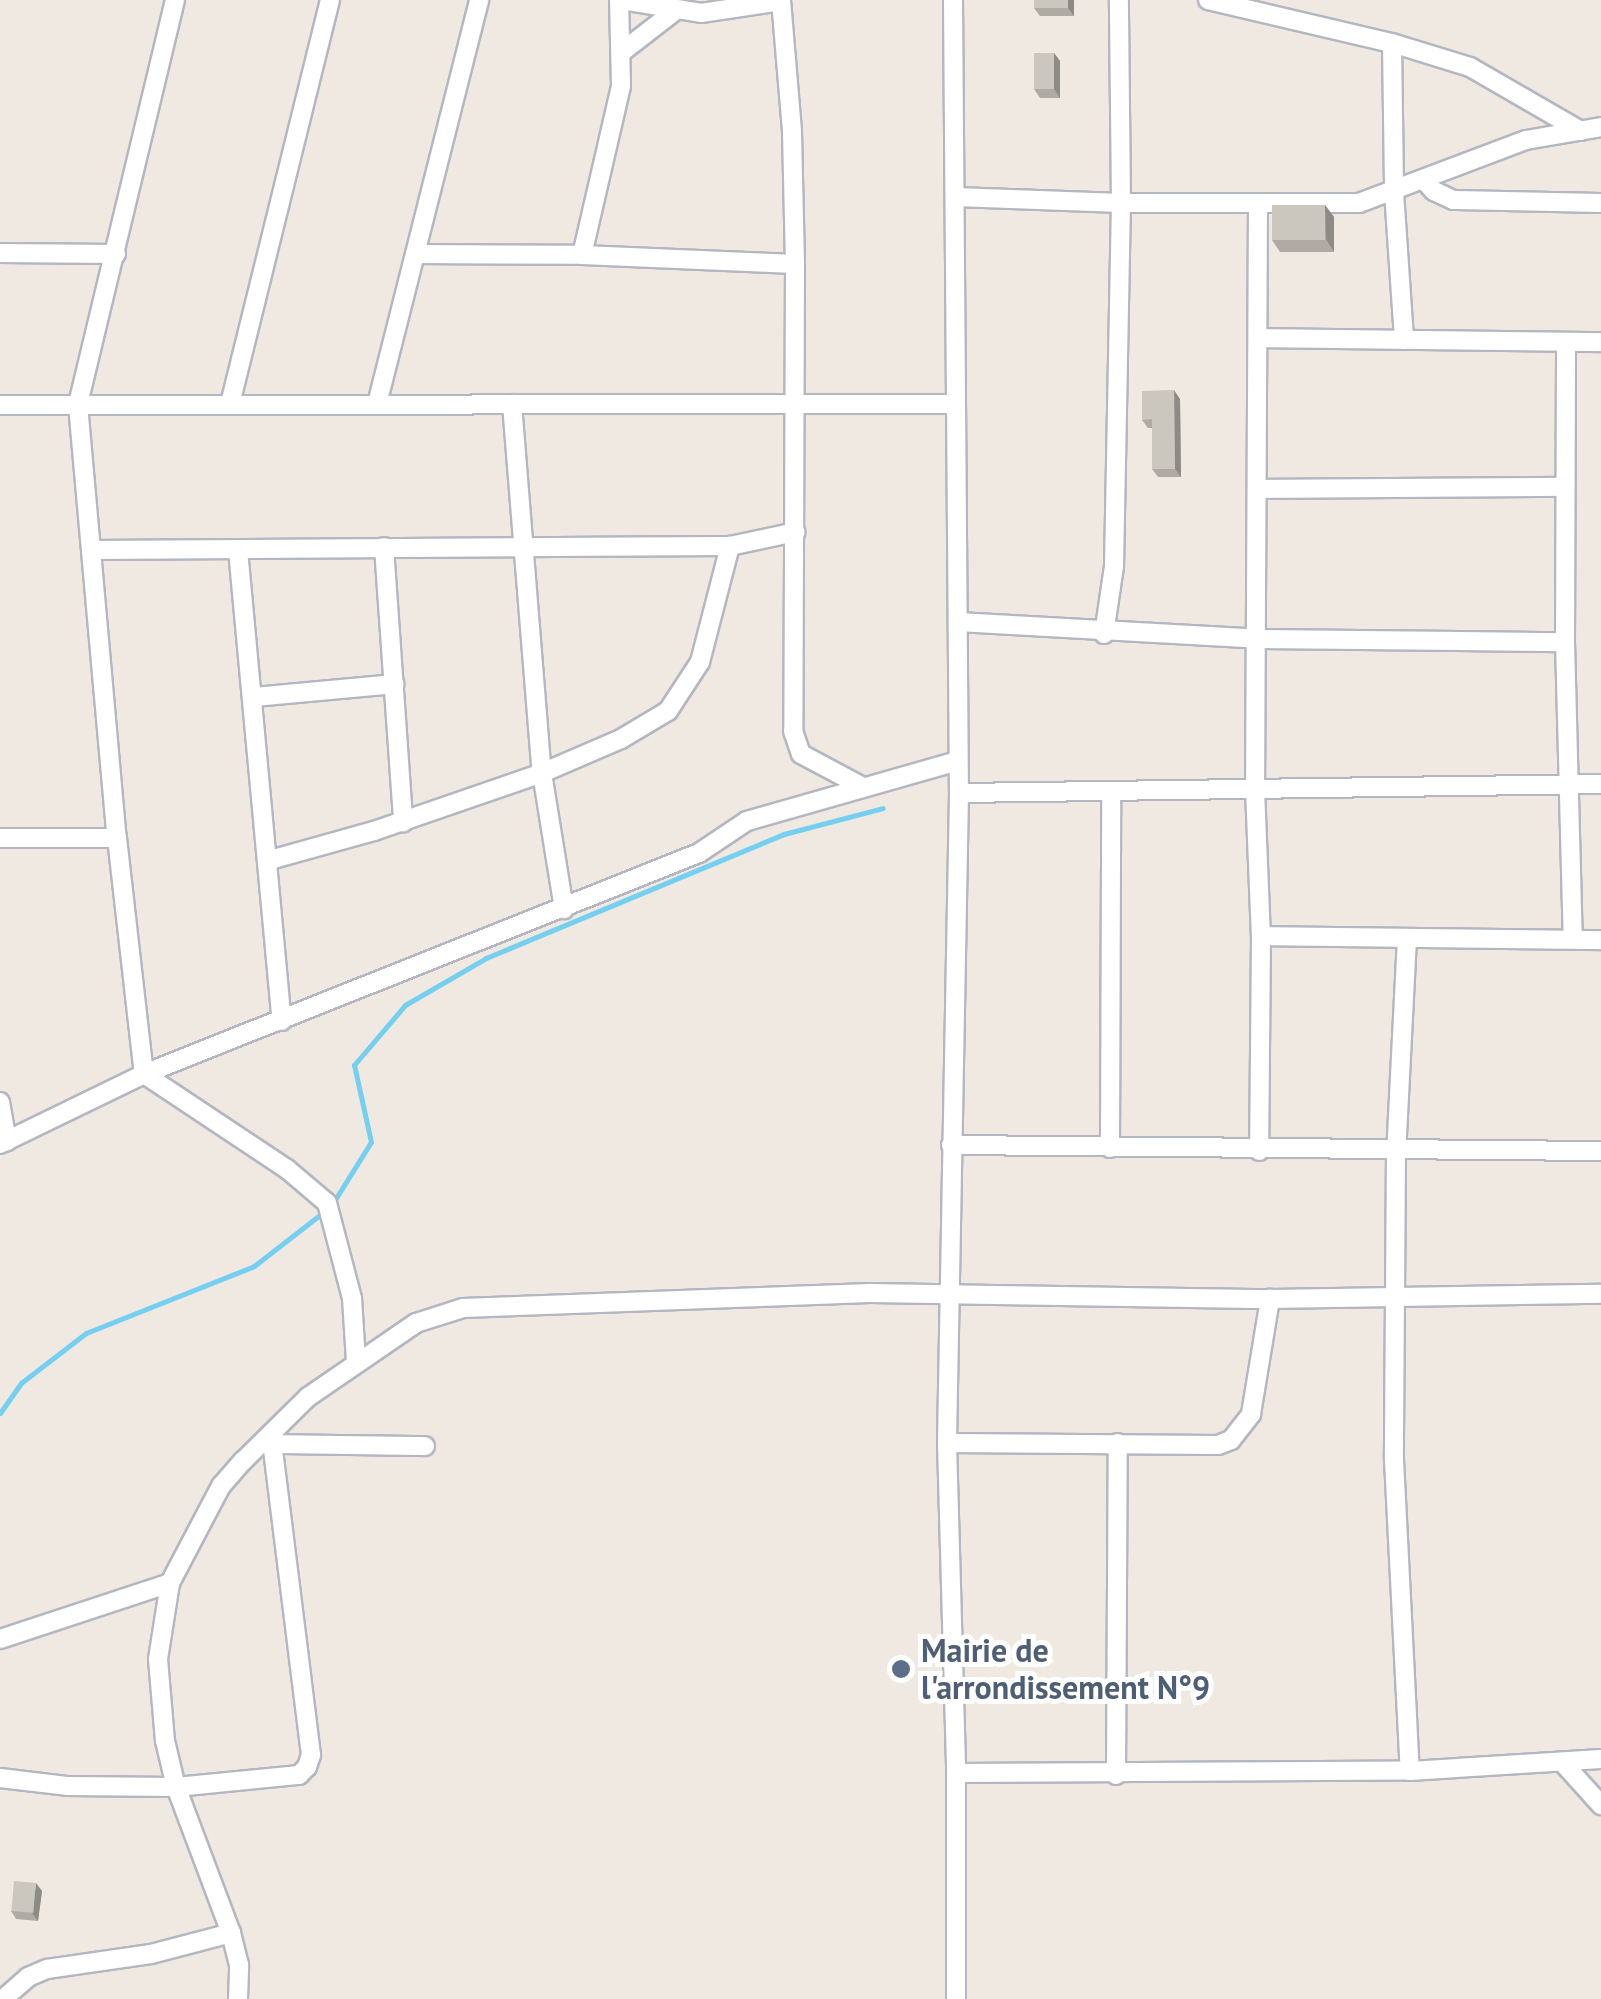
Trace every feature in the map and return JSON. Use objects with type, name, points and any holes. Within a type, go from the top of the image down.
[{"type":"street","points":[[174,0],[78,404],[117,838],[144,1074],[287,1170],[327,1202],[352,1298],[356,1362]]},
{"type":"street","points":[[230,404],[330,0]]},
{"type":"street","points":[[377,404],[480,0]]},
{"type":"street","points":[[582,255],[616,115],[622,51],[620,0],[675,11],[720,12],[781,0],[792,132],[795,264],[791,404],[796,532],[796,746],[808,759],[863,787]]},
{"type":"street","points":[[953,0],[959,792],[947,1444],[956,1773],[956,1999]]},
{"type":"street","points":[[1104,634],[1114,566],[1120,0]]},
{"type":"street","points":[[1208,0],[1392,43],[1470,67],[1581,131]]},
{"type":"street","points":[[622,51],[675,11]]},
{"type":"street","points":[[1392,43],[1394,192],[1404,340]]},
{"type":"street","points":[[956,197],[1340,206],[1394,192],[1526,140],[1601,127]]},
{"type":"street","points":[[1424,180],[1434,192],[1454,200],[1601,203]]},
{"type":"street","points":[[1258,203],[1259,639],[1254,789],[1261,936],[1259,1151]]},
{"type":"street","points":[[0,253],[116,254]]},
{"type":"street","points":[[415,254],[582,255],[795,264]]},
{"type":"street","points":[[1260,338],[1601,342]]},
{"type":"street","points":[[1566,342],[1566,784],[1572,939]]},
{"type":"street","points":[[512,404],[542,774],[564,909]]},
{"type":"street","points":[[0,405],[956,404]]},
{"type":"street","points":[[1259,489],[1565,487]]},
{"type":"street","points":[[92,550],[525,544],[730,546],[796,532]]},
{"type":"street","points":[[270,860],[403,822],[542,774],[621,739],[676,703],[700,662],[711,633],[730,546]]},
{"type":"street","points":[[384,547],[403,822]]},
{"type":"street","points":[[238,550],[255,697],[282,1021]]},
{"type":"street","points":[[958,622],[1104,634],[1565,642]]},
{"type":"street","points":[[255,697],[394,684]]},
{"type":"street","points":[[0,1102],[3,1142],[144,1074],[699,853],[727,838],[747,821],[958,760]]},
{"type":"street","points":[[959,792],[1111,794],[1601,784]]},
{"type":"street","points":[[1110,1148],[1111,794]]},
{"type":"street","points":[[0,838],[117,838]]},
{"type":"street","points":[[1261,936],[1601,940]]},
{"type":"street","points":[[1407,938],[1396,1152],[1394,1460],[1410,1771]]},
{"type":"street","points":[[951,1146],[1396,1152],[1601,1150]]},
{"type":"street","points":[[238,1999],[239,1965],[232,1932],[176,1787],[165,1740],[158,1659],[170,1582],[222,1486],[272,1439],[308,1397],[416,1323],[463,1308],[948,1292],[1270,1299],[1601,1294]]},
{"type":"street","points":[[947,1444],[1218,1446],[1240,1433],[1251,1414],[1270,1299]]},
{"type":"street","points":[[272,1439],[425,1446]]},
{"type":"street","points":[[0,1778],[67,1786],[176,1787],[299,1776],[310,1761],[272,1439]]},
{"type":"street","points":[[1116,1775],[1118,1443]]},
{"type":"street","points":[[0,1639],[170,1582]]},
{"type":"street","points":[[956,1773],[1410,1771],[1601,1759]]},
{"type":"street","points":[[1563,1763],[1601,1804]]},
{"type":"street","points":[[3,1999],[28,1977],[47,1969],[150,1954],[232,1932]]},
{"type":"building","points":[[1034,0],[1068,0],[1068,8],[1034,8]]},
{"type":"building","points":[[1034,53],[1054,53],[1054,89],[1034,89]]},
{"type":"building","points":[[1272,205],[1325,205],[1325,240],[1272,240]]},
{"type":"building","points":[[1174,390],[1175,469],[1152,469],[1152,419],[1142,420],[1142,391]]},
{"type":"building","points":[[14,1881],[36,1883],[33,1913],[11,1911]]},
{"type":"waterway","points":[[331,1206],[371,1142],[354,1065],[405,1005],[486,958],[784,834],[883,808]]},
{"type":"waterway","points":[[0,1413],[21,1383],[86,1333],[254,1266],[322,1213]]},
{"type":"place","name":"Mairie de l'arrondissement N°9","points":[[901,1669]]}]
